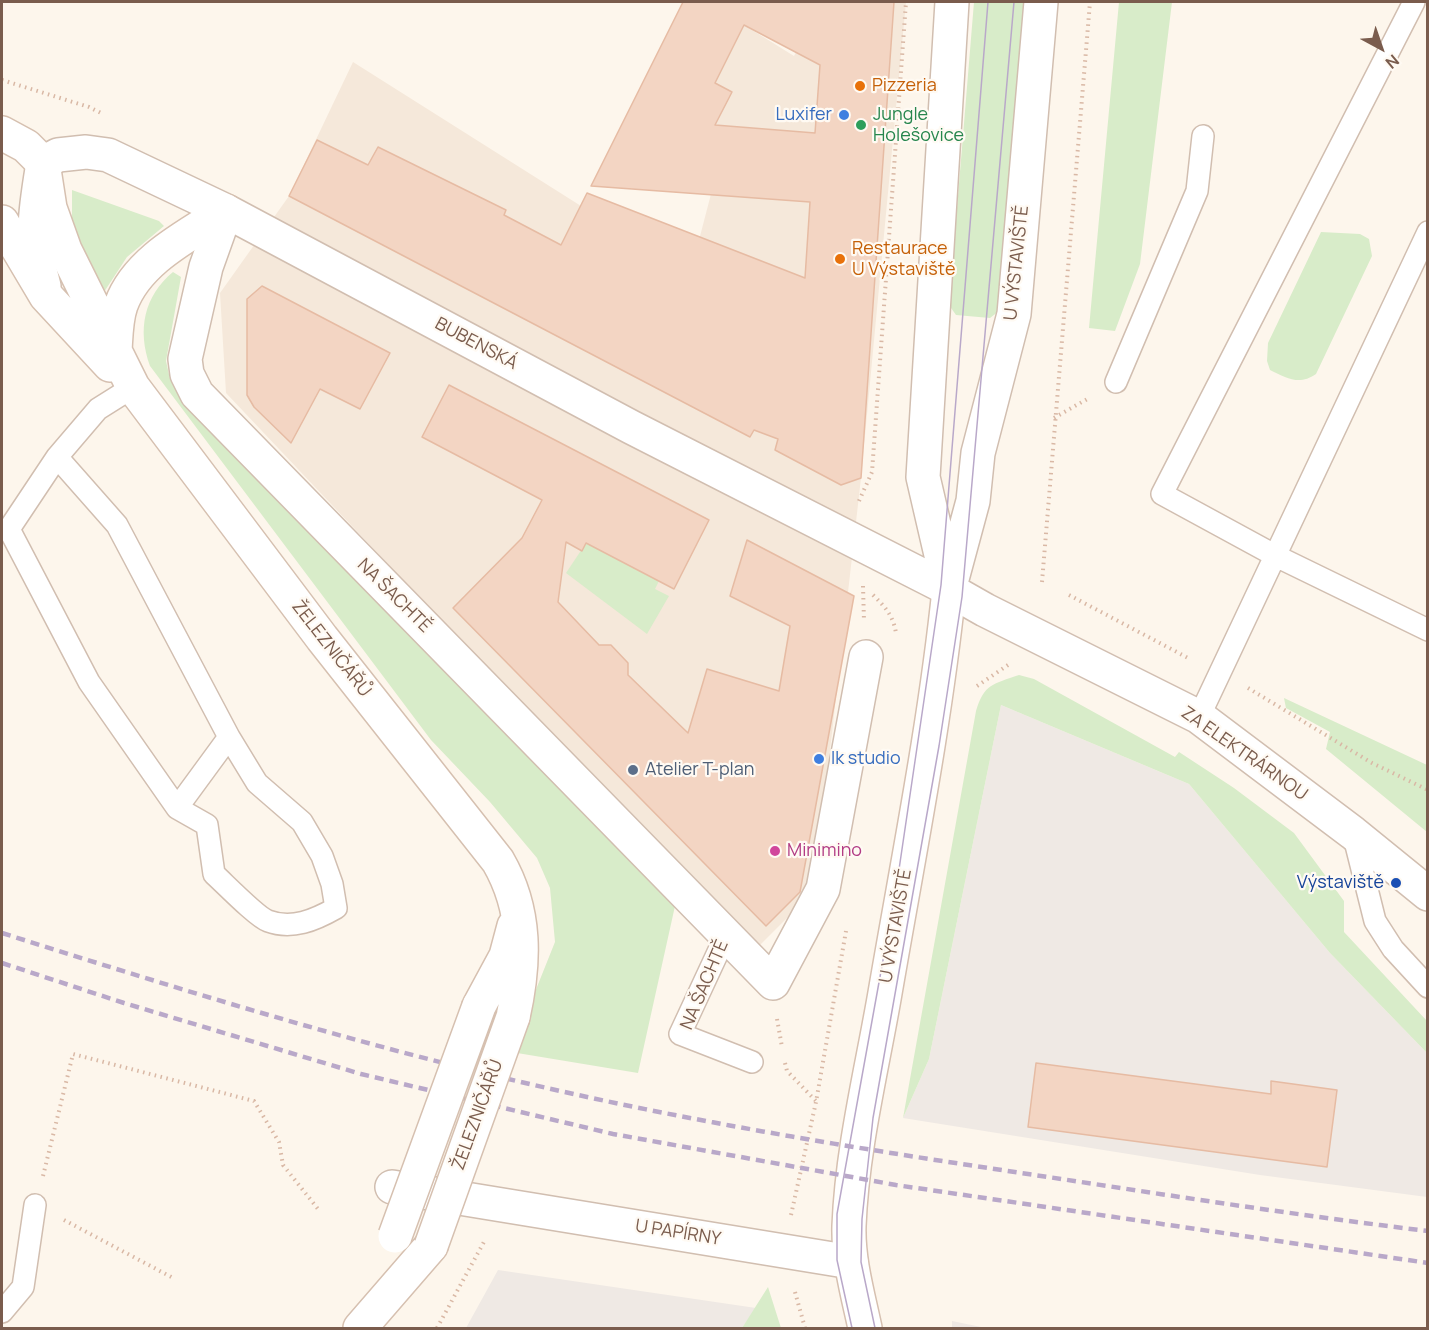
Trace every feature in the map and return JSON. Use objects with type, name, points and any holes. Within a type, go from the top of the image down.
[{"type":"street","name":"U VÝSTAVIŠTĚ","points":[[949,590],[923,477],[952,2]]},
{"type":"street","name":"U VÝSTAVIŠTĚ","points":[[865,1329],[851,1262],[849,1226],[863,1113],[940,682],[949,590],[973,501],[978,453],[1014,314],[1041,2]]},
{"type":"street","points":[[2,133],[26,146],[43,163],[33,232],[35,253],[46,296]]},
{"type":"street","name":"BUBENSKÁ","points":[[43,163],[58,155],[86,152],[108,155],[226,211],[631,427],[949,590]]},
{"type":"street","name":"ŽELEZNIČÁŘŮ","points":[[43,163],[50,208],[65,250],[133,387]]},
{"type":"street","points":[[115,351],[121,305],[141,271],[179,241],[226,211]]},
{"type":"street","name":"NA ŠACHTĚ","points":[[226,211],[206,267],[186,351],[187,374],[198,394],[727,933],[773,983],[823,889],[866,657]]},
{"type":"street","name":"ŽELEZNIČÁŘŮ","points":[[2,222],[46,296],[102,358],[133,387],[322,638],[498,861],[507,877],[522,947],[522,977],[513,1017],[431,1246],[360,1329]]},
{"type":"street","name":"ZA ELEKTRÁRNOU","points":[[949,590],[1199,717],[1353,833],[1428,894]]},
{"type":"street","name":"ŽELEZNIČÁŘŮ","points":[[387,1298],[395,1236],[479,1006],[506,956],[517,916]]},
{"type":"street","name":"U PAPÍRNY","points":[[392,1187],[851,1262]]},
{"type":"lane","points":[[1414,2],[1162,494],[1276,556],[1428,630]]},
{"type":"lane","points":[[1116,382],[1197,191],[1203,136]]},
{"type":"lane","points":[[1199,717],[1428,232]]},
{"type":"lane","points":[[57,457],[117,525],[229,737],[257,783],[302,822],[322,856],[332,884],[336,908],[301,924],[267,921],[214,874],[207,825],[177,808],[89,682],[9,529],[57,457],[98,409],[133,387]]},
{"type":"lane","points":[[177,808],[229,737]]},
{"type":"lane","points":[[1353,833],[1375,921],[1393,949],[1428,987]]},
{"type":"lane","name":"NA ŠACHTĚ","points":[[727,933],[680,1034],[752,1062]]},
{"type":"lane","points":[[2,1312],[23,1287],[35,1205]]},
{"type":"path","points":[[872,472],[906,2]]},
{"type":"path","points":[[1042,582],[1090,2]]},
{"type":"path","points":[[1054,419],[1116,382]]},
{"type":"path","points":[[777,1025],[782,1048]]},
{"type":"path","points":[[176,1279],[35,1205],[73,1054],[254,1101],[279,1142],[283,1165],[318,1209]]},
{"type":"path","points":[[784,1059],[787,1071],[816,1102],[784,1250]]},
{"type":"path","points":[[437,1329],[504,1206]]},
{"type":"shaded area","points":[[777,2],[906,2],[861,478],[814,891],[754,951],[226,393],[220,293],[289,196],[353,62],[581,206],[692,267],[711,194],[698,115],[744,25],[794,56],[807,30],[815,22]]},
{"type":"shaded area","points":[[1001,705],[1189,784],[1330,953],[1427,1053],[1427,1197],[1260,1175],[903,1118],[929,1059]]},
{"type":"shaded area","points":[[498,1270],[756,1308],[742,1328],[466,1328]]},
{"type":"shaded area","points":[[952,1321],[986,1328],[952,1328]]},
{"type":"green space","points":[[974,2],[1026,2],[999,311],[990,318],[956,315],[949,305]]},
{"type":"green space","points":[[1119,2],[1172,2],[1140,264],[1115,331],[1089,328]]},
{"type":"green space","points":[[72,190],[159,221],[164,226],[127,257],[104,292],[100,290],[72,224]]},
{"type":"green space","points":[[1321,232],[1360,234],[1369,239],[1372,256],[1316,374],[1304,380],[1293,380],[1270,370],[1267,361],[1268,343]]},
{"type":"green space","points":[[173,272],[181,277],[166,361],[170,379],[677,897],[638,1073],[511,1052],[555,942],[550,888],[537,858],[490,802],[431,740],[150,366],[144,340],[146,314],[155,292]]},
{"type":"green space","points":[[586,543],[659,581],[655,589],[669,596],[647,634],[566,573]]},
{"type":"green space","points":[[1019,675],[1034,679],[1175,757],[1179,752],[1234,788],[1294,833],[1344,901],[1344,932],[1427,1021],[1427,1053],[1330,953],[1189,784],[1001,705],[929,1059],[903,1118],[976,711],[986,690]]},
{"type":"green space","points":[[1284,698],[1427,765],[1427,832],[1326,749],[1330,732],[1286,708]]},
{"type":"green space","points":[[768,1287],[781,1328],[742,1328]]},
{"type":"building","points":[[683,2],[894,2],[861,478],[841,485],[775,450],[778,439],[754,430],[750,437],[289,196],[317,140],[368,165],[378,147],[506,210],[504,215],[561,245],[587,193],[805,278],[810,202],[591,186]],"holes":[[[744,25],[820,65],[815,133],[715,125],[732,92],[715,83]]]},
{"type":"building","points":[[262,286],[390,353],[360,409],[320,389],[291,443],[254,407],[247,395],[247,299]]},
{"type":"building","points":[[449,385],[709,520],[674,589],[586,543],[582,551],[566,542],[558,602],[599,645],[611,645],[628,663],[628,675],[688,733],[707,669],[779,691],[790,626],[730,596],[747,540],[854,596],[800,892],[766,926],[453,608],[522,538],[542,500],[422,437]]},
{"type":"building","points":[[1036,1063],[1271,1094],[1271,1081],[1337,1090],[1327,1167],[1028,1127]]},
{"type":"tram line","points":[[852,1328],[837,1260],[837,1214],[897,883],[941,585],[988,2]]},
{"type":"tram line","points":[[875,1328],[861,1262],[862,1219],[873,1118],[939,746],[962,597],[1014,2]]},
{"type":"railway","points":[[2,933],[304,1025],[426,1059],[555,1090],[689,1118],[892,1153],[1228,1204],[1428,1231]]},
{"type":"railway","points":[[2,963],[124,1003],[361,1074],[613,1134],[896,1185],[1428,1263]]},
{"type":"place","name":"Pizzeria","points":[[860,86]]},
{"type":"place","name":"Luxifer","points":[[844,115]]},
{"type":"place","name":"Jungle Holešovice","points":[[861,125]]},
{"type":"place","name":"Restaurace U Výstaviště","points":[[840,259]]},
{"type":"place","name":"lk studio","points":[[819,759]]},
{"type":"place","name":"Atelier T-plan","points":[[633,770]]},
{"type":"place","name":"Minimino","points":[[775,851]]},
{"type":"place","name":"Výstaviště","points":[[1396,883]]}]
